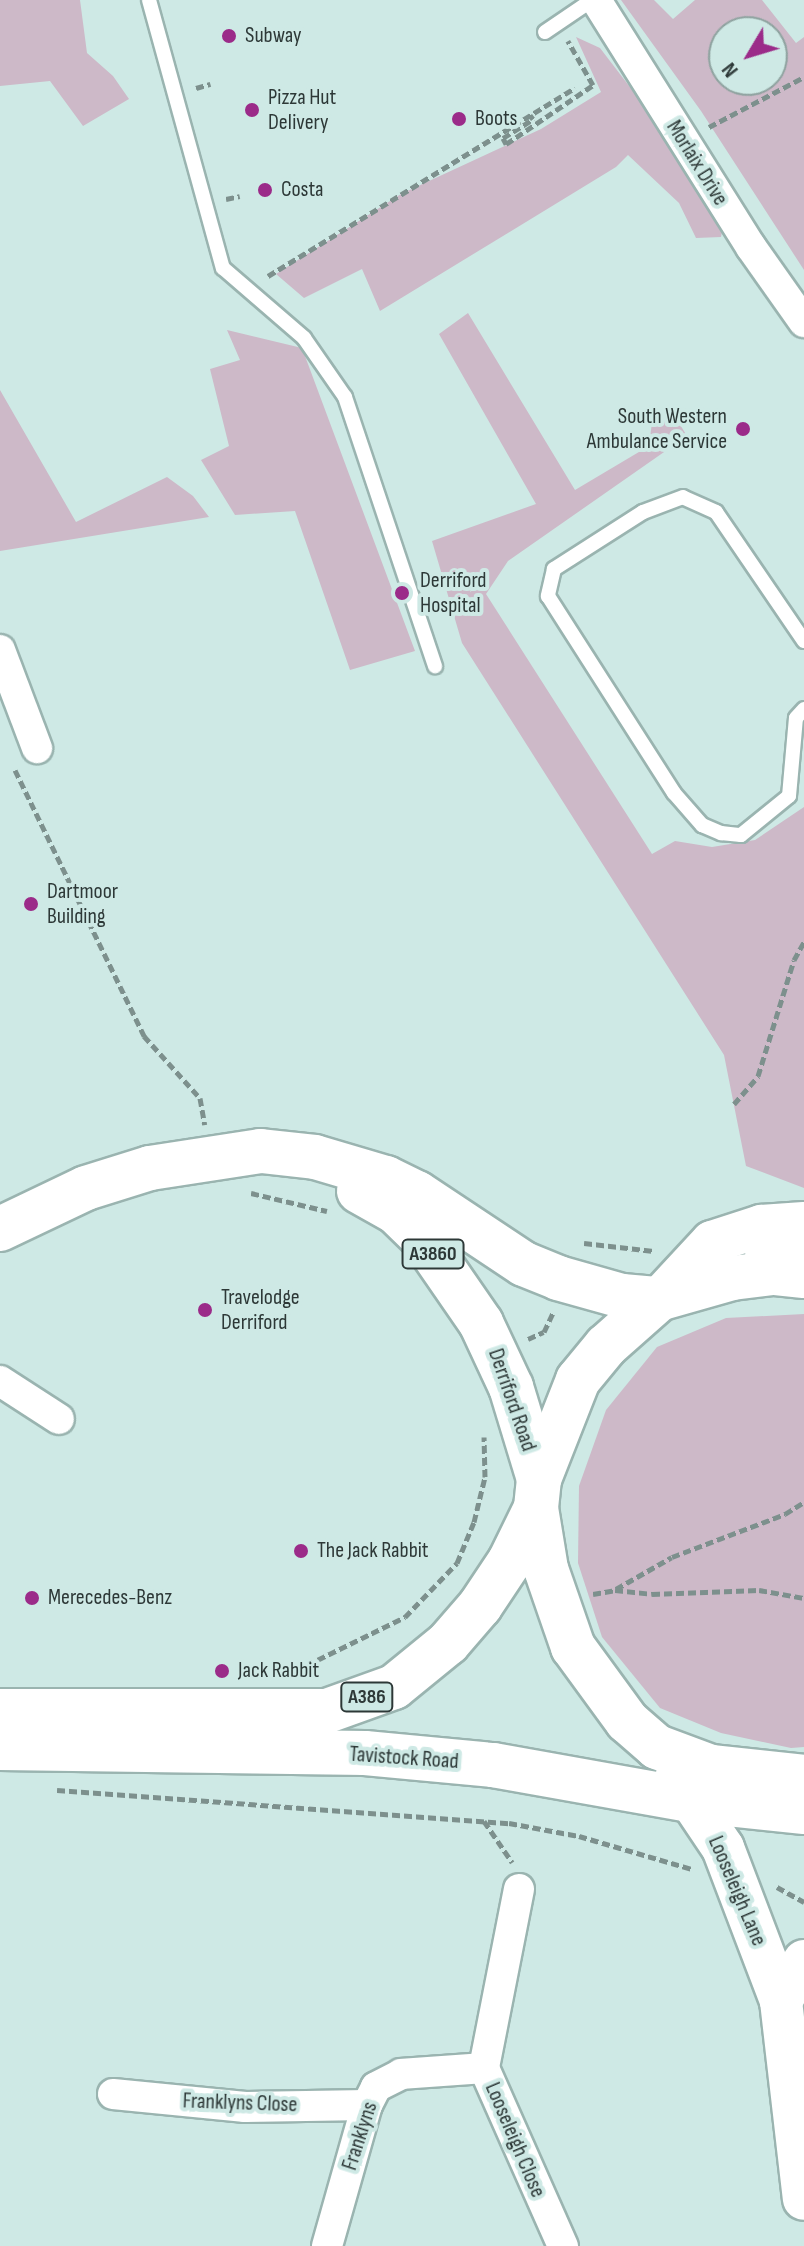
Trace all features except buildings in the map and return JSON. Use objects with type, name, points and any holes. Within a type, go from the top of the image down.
[{"type":"main road","name":"Derriford Road","points":[[0,1229],[86,1188],[150,1168],[261,1151],[351,1165],[417,1193],[499,1249],[558,1278],[622,1296],[659,1299]]},
{"type":"main road","name":"Derriford Road","points":[[212,1157],[310,1172],[341,1181],[396,1212],[421,1236],[497,1351],[537,1493],[546,1569],[573,1647],[627,1721],[657,1747]]},
{"type":"main road","points":[[537,1493],[578,1380],[606,1346],[659,1299],[732,1278],[773,1273],[804,1276]]},
{"type":"main road","name":"A386","points":[[0,1711],[327,1711],[394,1687],[448,1643],[480,1606],[510,1561],[537,1493]]},
{"type":"main road","points":[[657,1747],[711,1767],[804,1777]]},
{"type":"main road","name":"Tavistock Road","points":[[0,1748],[365,1753],[493,1765],[690,1800],[804,1812]]},
{"type":"street","name":"Morlaix Drive","points":[[594,0],[751,247],[804,322]]},
{"type":"street","points":[[0,650],[37,748]]},
{"type":"street","points":[[659,1299],[712,1242],[761,1226],[804,1223]]},
{"type":"street","points":[[0,1381],[59,1419]]},
{"type":"street","name":"Looseleigh Lane","points":[[657,1747],[723,1848],[781,2001],[804,2199]]},
{"type":"street","name":"Looseleigh Close","points":[[519,1889],[484,2068],[563,2246]]},
{"type":"street","points":[[781,2001],[804,1961]]},
{"type":"street","name":"Franklyns","points":[[327,2246],[367,2105],[376,2087],[401,2074],[484,2068]]},
{"type":"street","name":"Franklyns Close","points":[[113,2094],[245,2107],[367,2105]]},
{"type":"lane","points":[[149,0],[223,268],[304,338],[345,397],[435,666]]},
{"type":"lane","points":[[545,32],[594,0]]},
{"type":"lane","points":[[804,641],[716,512],[683,497],[643,512],[554,569],[548,596],[665,781],[702,825],[721,833],[741,835],[789,796],[794,774],[796,718],[804,709]]},
{"type":"lane","points":[[734,1259],[804,1247]]},
{"type":"lane","points":[[659,1299],[707,1269]]},
{"type":"path","points":[[530,115],[533,119],[503,138],[506,144],[593,85],[559,23]]},
{"type":"path","points":[[733,115],[804,77]]},
{"type":"path","points":[[194,88],[210,84]]},
{"type":"path","points":[[268,276],[575,88]]},
{"type":"path","points":[[225,199],[240,196]]},
{"type":"path","points":[[14,768],[144,1036],[200,1098],[212,1157]]},
{"type":"path","points":[[734,1104],[758,1076],[794,960],[804,942]]},
{"type":"path","points":[[250,1192],[341,1214]]},
{"type":"path","points":[[497,1351],[544,1332],[553,1316],[558,1278]]},
{"type":"path","points":[[381,1628],[405,1617],[457,1563],[474,1522],[485,1477],[484,1426]]},
{"type":"path","points":[[804,1502],[785,1514],[672,1557],[615,1590],[652,1594],[759,1590],[804,1598]]},
{"type":"path","points":[[44,1789],[484,1821],[579,1836],[642,1853]]},
{"type":"path","points":[[484,1821],[518,1871],[519,1889]]},
{"type":"shaded area","points":[[0,0],[80,0],[87,53],[113,76],[129,99],[83,126],[50,81],[0,86]]},
{"type":"shaded area","points":[[621,0],[654,0],[673,19],[695,0],[762,0],[775,16],[708,16],[708,96],[788,96],[788,33],[796,43],[804,37],[804,270],[701,111]]},
{"type":"shaded area","points":[[576,37],[600,48],[659,125],[723,227],[721,237],[696,238],[679,203],[628,155],[616,167],[380,311],[362,269],[304,298],[276,274],[401,194],[541,129],[601,92]]},
{"type":"shaded area","points":[[468,313],[575,490],[649,446],[652,422],[671,410],[687,436],[508,561],[486,594],[652,854],[675,841],[712,847],[755,840],[804,807],[804,1188],[746,1166],[724,1055],[462,643],[432,541],[536,504],[439,334]]},
{"type":"shaded area","points":[[227,330],[302,348],[415,651],[350,670],[295,511],[235,515],[201,460],[229,446],[210,369],[240,360]]},
{"type":"shaded area","points":[[0,390],[76,522],[167,477],[193,496],[209,517],[0,551]]},
{"type":"shaded area","points":[[804,1314],[804,1747],[791,1748],[721,1733],[660,1708],[602,1637],[578,1563],[579,1486],[606,1410],[657,1347],[726,1318]]},
{"type":"place","name":"Subway","points":[[229,36]]},
{"type":"place","name":"Pizza Hut Delivery","points":[[252,110]]},
{"type":"place","name":"Boots","points":[[459,119]]},
{"type":"place","name":"Costa","points":[[265,190]]},
{"type":"place","name":"South Western Ambulance Service","points":[[743,429]]},
{"type":"place","name":"Derriford Hospital","points":[[402,593]]},
{"type":"place","name":"Dartmoor Building","points":[[31,904]]},
{"type":"place","name":"Travelodge Derriford","points":[[205,1310]]},
{"type":"place","name":"The Jack Rabbit","points":[[301,1551]]},
{"type":"place","name":"Merecedes-Benz","points":[[32,1598]]},
{"type":"place","name":"Jack Rabbit","points":[[222,1671]]}]
